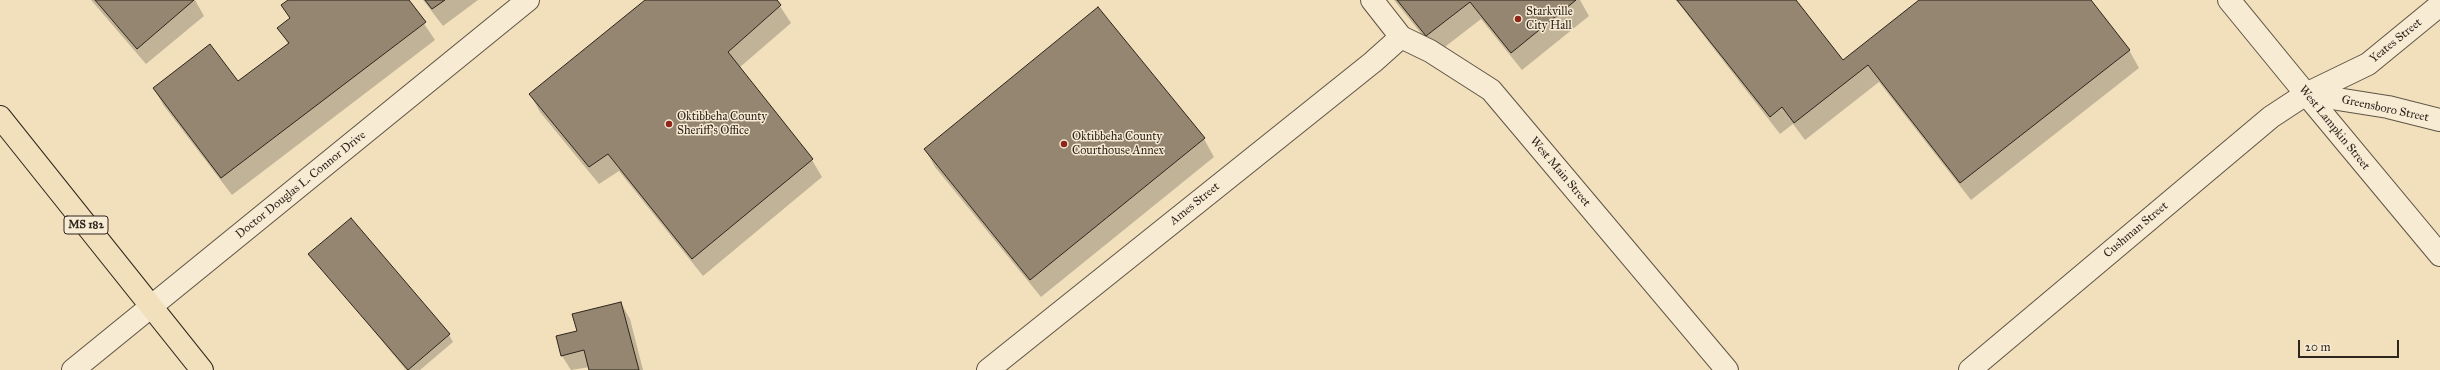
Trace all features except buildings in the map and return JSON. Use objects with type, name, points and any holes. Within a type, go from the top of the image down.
[{"type":"main road","name":"MS 182","points":[[0,118],[202,370]]},
{"type":"street","name":"Doctor Douglas L. Connor Drive","points":[[74,370],[528,0]]},
{"type":"street","name":"West Main Street","points":[[1372,0],[1401,37],[1430,51],[1491,90],[1727,370]]},
{"type":"street","name":"West Lampkin Street","points":[[2229,0],[2440,256]]},
{"type":"street","name":"Yeates Street","points":[[2306,94],[2368,64],[2440,5]]},
{"type":"street","name":"Ames Street","points":[[988,370],[1373,62],[1401,37]]},
{"type":"street","name":"Greensboro Street","points":[[2306,94],[2388,107],[2440,120]]},
{"type":"street","name":"Cushman Street","points":[[1970,370],[2265,122],[2306,94]]},
{"type":"place","name":"Starkville City Hall","points":[[1518,19]]},
{"type":"place","name":"Oktibbeha County Sheriff's Office","points":[[669,124]]},
{"type":"place","name":"Oktibbeha County Courthouse Annex","points":[[1064,144]]}]
